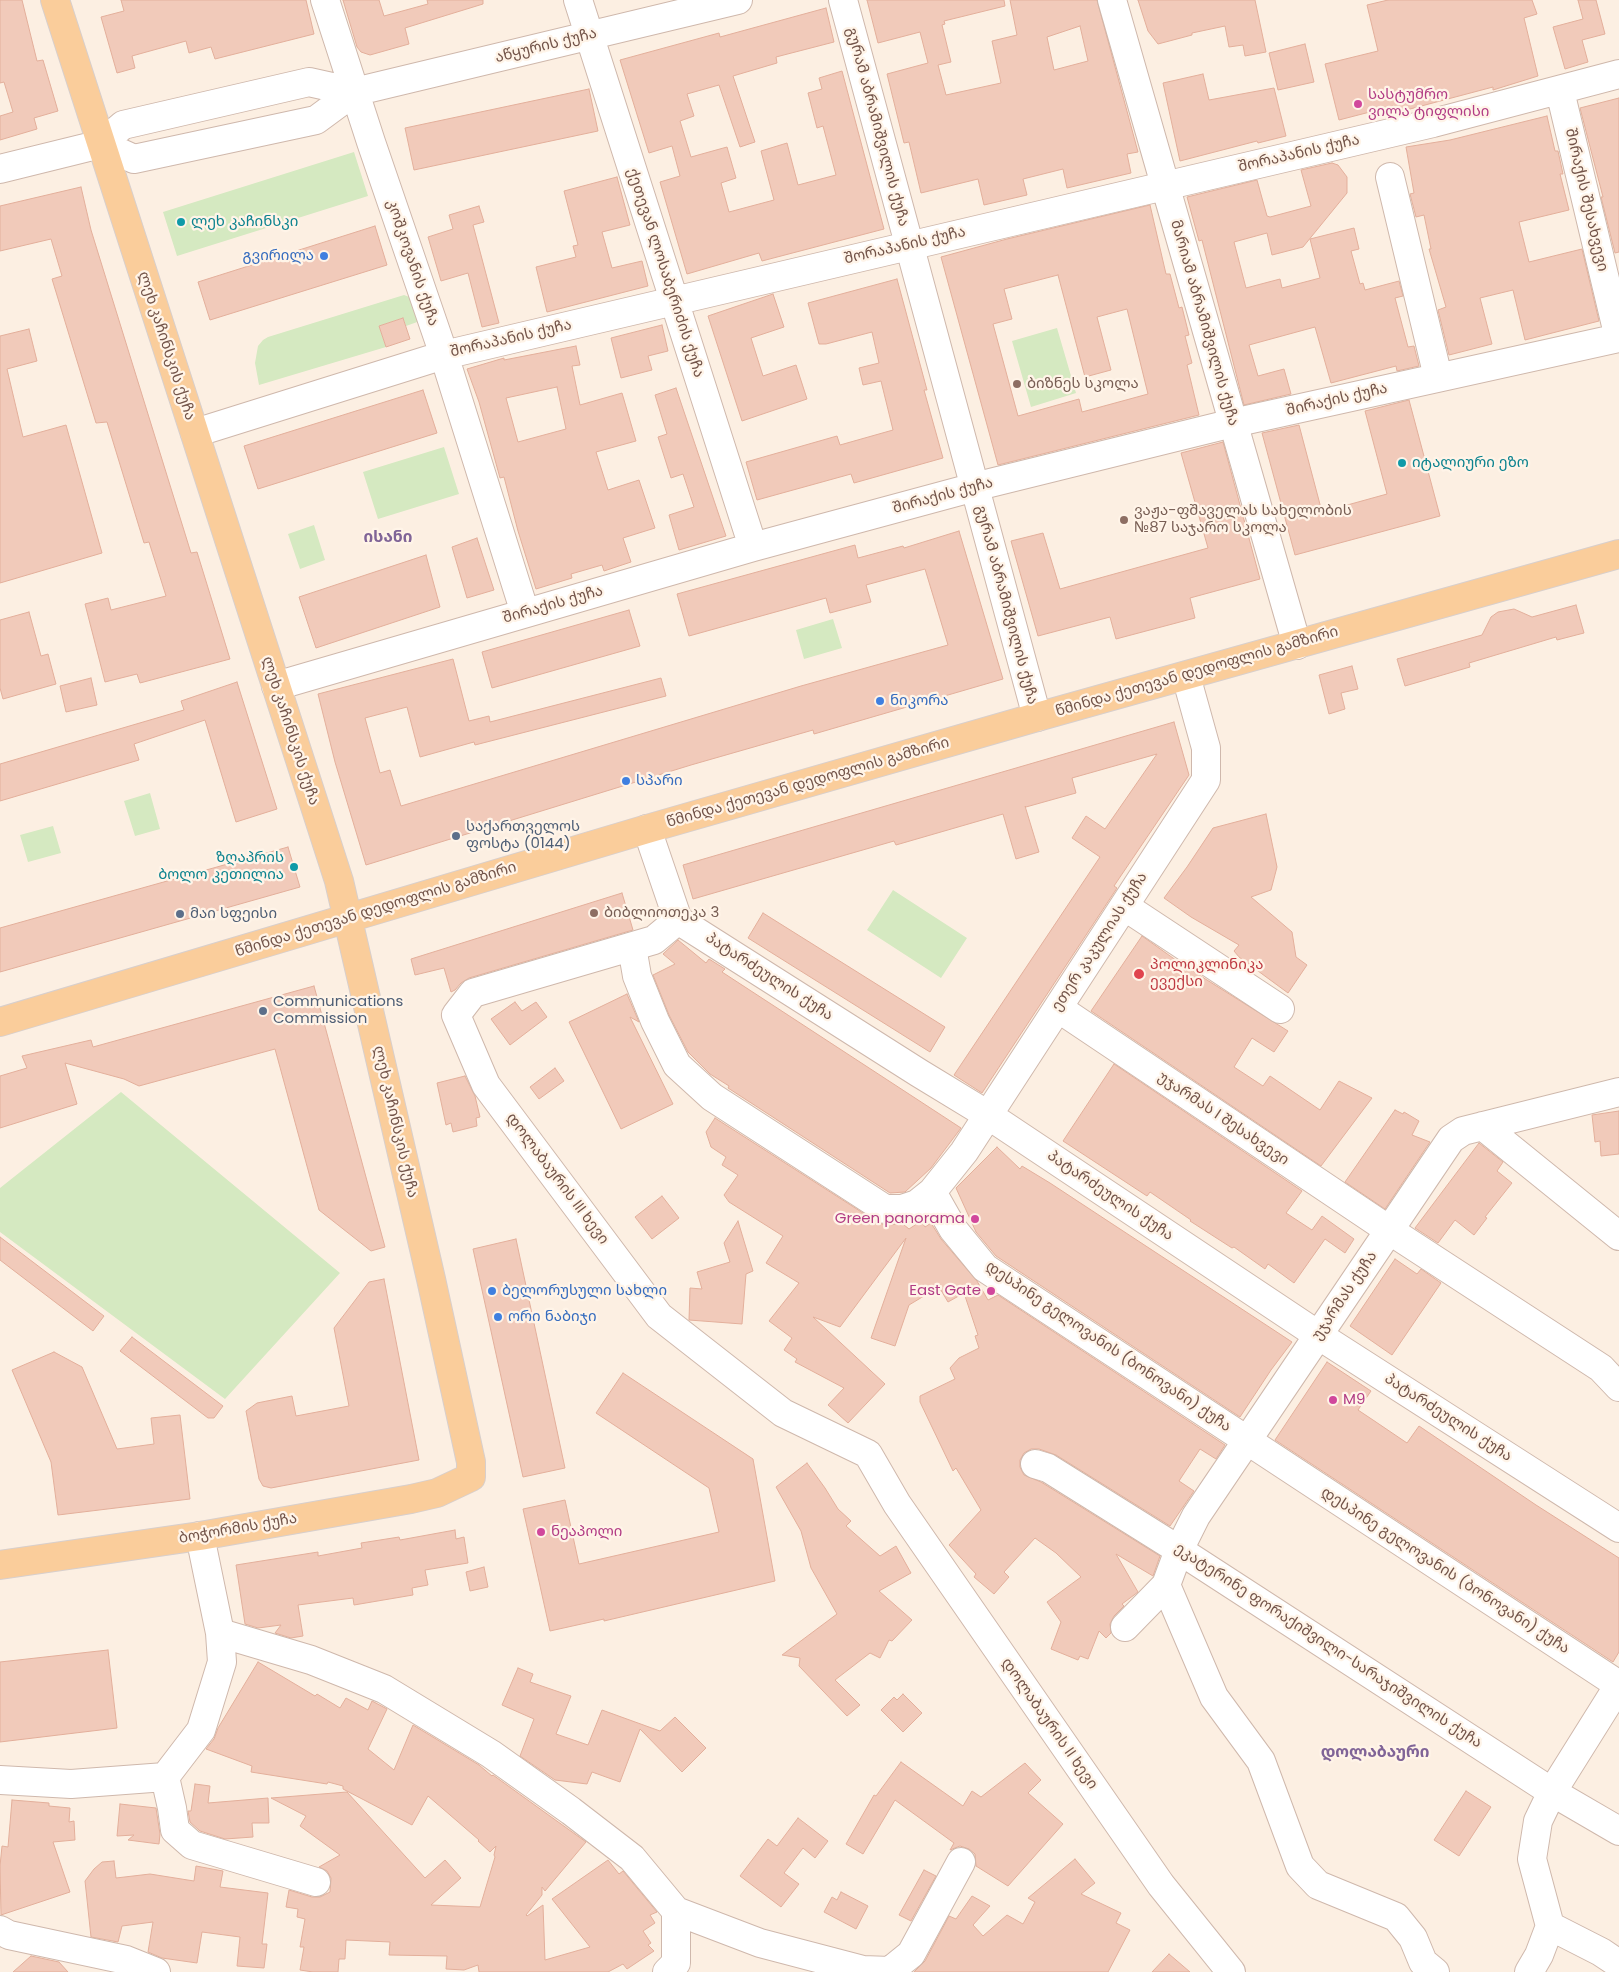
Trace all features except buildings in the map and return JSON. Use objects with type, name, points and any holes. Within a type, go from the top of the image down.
[{"type":"main road","name":"ლეხ კაჩინსკის ქუჩა","points":[[55,0],[339,881],[431,1278],[471,1462],[471,1477]]},
{"type":"main road","name":"წმინდა ქეთევან დედოფლის გამზირი","points":[[0,1022],[647,829],[1037,717],[1619,554]]},
{"type":"main road","name":"ბოჭორმის ქუჩა","points":[[0,1565],[200,1536],[437,1493],[471,1477]]},
{"type":"street","name":"კოშკოვანის ქუჩა","points":[[325,0],[354,92],[444,355],[525,613]]},
{"type":"street","name":"ქეთევან ლოსაბერიძის ქუჩა","points":[[578,0],[753,546]]},
{"type":"street","name":"აწყურის ქუჩა","points":[[101,144],[134,159],[316,120],[354,92],[738,0]]},
{"type":"street","name":"გურამ აბრამიშვილის ქუჩა","points":[[843,0],[1037,717]]},
{"type":"street","name":"მარიამ აბრამიშვილის ქუჩა","points":[[1112,0],[1297,645]]},
{"type":"street","name":"შორაპანის ქუჩა","points":[[195,433],[444,355],[1433,123],[1619,74]]},
{"type":"street","name":"აწყურის ქუჩა","points":[[0,169],[101,144],[123,125],[308,82],[354,92]]},
{"type":"street","name":"შირაქის შესახვევი","points":[[1560,91],[1619,338]]},
{"type":"street","points":[[1390,177],[1438,377]]},
{"type":"street","name":"შირაქის ქუჩა","points":[[276,686],[753,546],[974,488],[1233,423],[1619,338]]},
{"type":"street","name":"ეთერ კაკულიას ქუჩა","points":[[932,1192],[964,1152],[1206,780],[1206,748],[1186,676]]},
{"type":"street","points":[[647,829],[678,920]]},
{"type":"street","points":[[1124,906],[1280,1009]]},
{"type":"street","name":"დოლაბაურის III ხევი","points":[[678,920],[654,940],[473,994],[456,1015],[486,1085],[659,1316],[783,1413],[868,1454],[876,1470]]},
{"type":"street","name":"პატარძეულის ქუჩა","points":[[678,920],[988,1115],[1318,1335],[1619,1528]]},
{"type":"street","points":[[632,947],[637,976],[655,1020],[677,1064],[712,1097],[885,1209],[902,1209],[916,1204],[932,1192]]},
{"type":"street","name":"უჯარმას I შესახვევი","points":[[1058,1008],[1389,1230],[1601,1368],[1619,1387]]},
{"type":"street","name":"უჯარმას ქუჩა","points":[[1125,1627],[1166,1585],[1179,1550],[1196,1516],[1450,1139],[1464,1131],[1619,1092]]},
{"type":"street","points":[[1484,1126],[1619,1236]]},
{"type":"street","name":"დესპინე გელოვანის (ბონოვანი) ქუჩა","points":[[932,1192],[953,1229],[985,1268],[1619,1685]]},
{"type":"street","name":"ეკატერინე ფორაქიშვილი-სარაჯიშვილის ქუჩა","points":[[1035,1464],[1048,1468],[1179,1550],[1552,1792],[1619,1832]]},
{"type":"street","name":"დოლაბაურის II ხევი","points":[[876,1470],[908,1520],[1160,1885],[1231,1972]]},
{"type":"street","points":[[0,1780],[70,1784],[165,1777],[201,1730],[222,1662],[220,1633],[200,1536]]},
{"type":"street","points":[[1166,1585],[1214,1697],[1261,1761],[1300,1866],[1318,1885],[1396,1916],[1413,1938],[1423,1962],[1435,1972]]},
{"type":"street","points":[[220,1633],[311,1660],[384,1689],[491,1754],[544,1791],[632,1858],[676,1911],[760,1943],[863,1970],[890,1971],[911,1954],[961,1862]]},
{"type":"street","points":[[1529,1972],[1540,1955],[1550,1926],[1532,1859],[1538,1821],[1552,1792],[1619,1685]]},
{"type":"street","points":[[165,1777],[175,1830],[192,1844],[316,1882]]},
{"type":"street","points":[[667,1972],[676,1963],[676,1911]]},
{"type":"street","points":[[1550,1926],[1601,1952],[1619,1964]]},
{"type":"street","points":[[0,1930],[9,1934],[126,1960],[156,1972]]},
{"type":"green space","points":[[354,152],[368,196],[177,256],[163,212]]},
{"type":"green space","points":[[404,295],[412,298],[420,321],[406,326],[403,318],[379,326],[386,347],[259,385],[255,363],[258,346],[263,340]]},
{"type":"green space","points":[[1057,328],[1076,393],[1031,407],[1012,341]]},
{"type":"green space","points":[[444,447],[459,494],[378,519],[363,472]]},
{"type":"green space","points":[[314,525],[325,560],[300,569],[288,534]]},
{"type":"green space","points":[[833,619],[842,648],[804,659],[796,630]]},
{"type":"green space","points":[[150,793],[160,829],[135,836],[124,801]]},
{"type":"green space","points":[[53,826],[61,853],[28,862],[20,835]]},
{"type":"green space","points":[[893,890],[967,938],[941,978],[867,930]]},
{"type":"green space","points":[[121,1092],[340,1273],[225,1399],[0,1232],[0,1188]]},
{"type":"place","name":"სასტუმრო ვილა ტიფლისი","points":[[1358,104]]},
{"type":"place","name":"ლეხ კაჩინსკი","points":[[181,222]]},
{"type":"place","name":"გვირილა","points":[[324,256]]},
{"type":"place","name":"ბიზნეს სკოლა","points":[[1017,384]]},
{"type":"place","name":"იტალიური ეზო","points":[[1402,463]]},
{"type":"place","name":"ვაჟა-ფშაველას სახელობის №87 საჯარო სკოლა","points":[[1124,520]]},
{"type":"place","name":"ნიკორა","points":[[880,701]]},
{"type":"place","name":"სპარი","points":[[626,781]]},
{"type":"place","name":"საქართველოს ფოსტა (0144)","points":[[456,836]]},
{"type":"place","name":"ზღაპრის ბოლო კეთილია","points":[[294,867]]},
{"type":"place","name":"ბიბლიოთეკა 3","points":[[594,913]]},
{"type":"place","name":"მაი სფეისი","points":[[180,914]]},
{"type":"place","name":"პოლიკლინიკა ევექსი","points":[[1139,974]]},
{"type":"place","name":"Communications Commission","points":[[263,1011]]},
{"type":"place","name":"Green panorama","points":[[975,1219]]},
{"type":"place","name":"ბელორუსული სახლი","points":[[492,1291]]},
{"type":"place","name":"East Gate","points":[[991,1291]]},
{"type":"place","name":"ორი ნაბიჯი","points":[[498,1317]]},
{"type":"place","name":"M9","points":[[1333,1400]]},
{"type":"place","name":"ნეაპოლი","points":[[541,1532]]},
{"type":"district","name":"ისანი","points":[[388,538]]},
{"type":"district","name":"დოლაბაური","points":[[1375,1753]]}]
